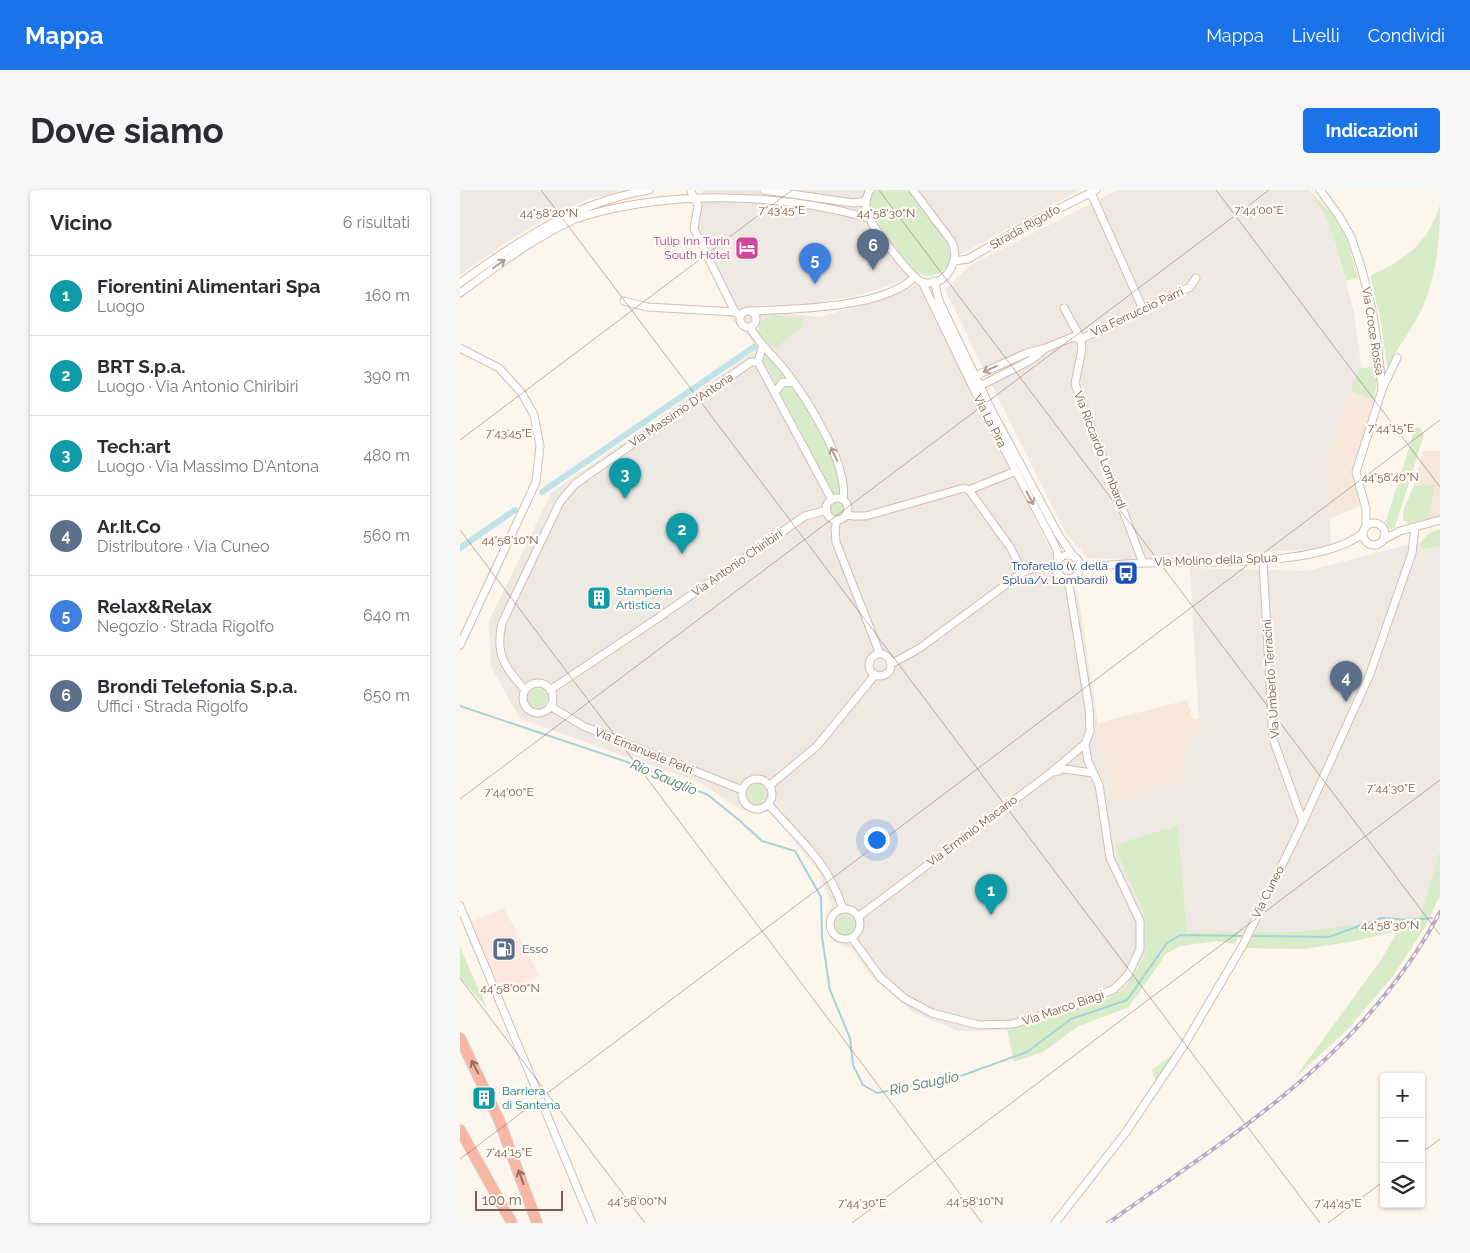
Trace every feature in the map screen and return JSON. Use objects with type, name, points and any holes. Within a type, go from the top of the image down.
[{"type":"highway","points":[[460,1038],[499,1120],[537,1223]]},
{"type":"highway","points":[[460,1130],[512,1223]]},
{"type":"street","points":[[460,283],[498,255],[551,222],[594,203],[649,190]]},
{"type":"street","points":[[764,190],[844,202],[866,201]]},
{"type":"street","points":[[870,190],[866,201],[869,218],[915,278],[922,282],[934,282],[949,272],[954,261],[955,252],[952,242],[913,190]]},
{"type":"street","name":"Via Croce Rossa","points":[[1320,190],[1339,216],[1351,237],[1362,267],[1372,309],[1382,390],[1356,472],[1366,509],[1364,530]]},
{"type":"street","points":[[1093,191],[1143,309]]},
{"type":"street","name":"Strada Rigolfo","points":[[954,261],[968,259],[1030,223],[1093,191]]},
{"type":"street","points":[[460,293],[528,245],[576,218],[623,202],[691,192],[749,195],[822,206],[869,218]]},
{"type":"street","points":[[691,192],[698,205],[694,230],[741,323],[750,327],[794,383],[814,414],[839,464],[844,483],[843,500],[848,508],[847,514]]},
{"type":"street","points":[[624,301],[647,307],[738,314],[748,311],[825,307],[864,299],[904,286],[915,278]]},
{"type":"street","name":"Via Ferruccio Parri","points":[[1046,348],[1073,337],[1081,339],[1190,287],[1196,278]]},
{"type":"street","name":"Via La Pira","points":[[922,282],[1057,550],[1057,564]]},
{"type":"street","name":"Via La Pira","points":[[934,282],[938,301],[980,386],[1058,534],[1074,557]]},
{"type":"street","points":[[1064,308],[1081,339]]},
{"type":"street","points":[[750,327],[762,315],[775,310]]},
{"type":"street","points":[[748,311],[755,314],[756,321]]},
{"type":"street","name":"Via Riccardo Lombardi","points":[[1081,339],[1082,349],[1075,384],[1143,563]]},
{"type":"street","points":[[763,345],[758,362],[776,391],[832,500]]},
{"type":"street","points":[[460,348],[499,368],[521,392],[534,415],[540,446],[536,482],[460,645]]},
{"type":"street","points":[[975,376],[1027,353],[1046,348]]},
{"type":"street","points":[[980,386],[1031,360],[1046,348]]},
{"type":"street","points":[[1382,390],[1397,358]]},
{"type":"street","points":[[1008,361],[1013,369]]},
{"type":"street","name":"Via Massimo D'Antona","points":[[525,690],[503,662],[499,646],[499,634],[502,622],[560,502],[575,484],[625,448],[751,362],[758,362]]},
{"type":"street","points":[[776,391],[783,382],[794,383]]},
{"type":"street","points":[[891,664],[888,658],[880,654],[836,542],[835,530],[837,520],[847,514],[866,516],[959,488],[969,490],[1016,471]]},
{"type":"street","points":[[969,490],[1010,547],[1023,572]]},
{"type":"street","points":[[832,500],[843,500]]},
{"type":"street","points":[[832,500],[826,510],[831,518],[837,520]]},
{"type":"street","name":"Via Croce Rossa","points":[[1366,509],[1381,527]]},
{"type":"street","name":"Via Antonio Chiribiri","points":[[550,690],[805,516],[826,510]]},
{"type":"street","points":[[1400,531],[1372,523],[1364,530],[1367,543],[1378,545],[1383,540],[1400,531],[1439,520]]},
{"type":"street","name":"Via Cuneo","points":[[1055,1223],[1126,1132],[1182,1047],[1243,945],[1247,933],[1303,822],[1370,674],[1412,553],[1415,526]]},
{"type":"street","points":[[1381,527],[1383,540]]},
{"type":"street","name":"Via Molino della Splua","points":[[1352,542],[1364,530]]},
{"type":"street","name":"Via Molino della Splua","points":[[1079,567],[1143,563],[1263,560],[1304,554],[1352,542],[1367,543]]},
{"type":"street","points":[[880,654],[873,657],[870,663],[870,670],[875,675],[882,676],[887,673],[891,664],[920,648],[1023,572],[1057,564],[1067,555],[1074,557],[1079,567],[1077,574],[1068,578],[1061,576],[1057,564]]},
{"type":"street","name":"Via Umberto Terracini","points":[[1263,560],[1273,739],[1303,822]]},
{"type":"street","name":"Via Marco Biagi","points":[[852,938],[880,977],[904,998],[932,1013],[962,1022],[995,1026],[1033,1020],[1080,1004],[1114,989],[1128,975],[1140,949],[1140,921],[1110,858],[1100,785],[1093,773],[1085,744],[1090,731],[1089,708],[1068,578]]},
{"type":"street","points":[[769,786],[817,746],[875,675]]},
{"type":"street","points":[[540,683],[550,690],[552,695],[550,706],[540,712],[530,711],[523,702],[525,690],[533,684],[540,683]]},
{"type":"street","name":"Via Emanuele Petri","points":[[550,706],[583,726],[742,790]]},
{"type":"street","name":"Via Erminio Macario","points":[[858,917],[1048,775],[1085,744]]},
{"type":"street","points":[[1048,775],[1064,768],[1093,773]]},
{"type":"street","points":[[752,780],[762,780],[769,786],[772,795],[768,804],[759,809],[750,807],[743,800],[742,790],[752,780]]},
{"type":"street","points":[[768,804],[822,864],[832,878],[843,909]]},
{"type":"street","points":[[460,906],[592,1223]]},
{"type":"street","points":[[843,909],[852,911],[858,917],[860,926],[852,938],[837,938],[831,930],[832,917],[843,909]]},
{"type":"shaded area","points":[[460,190],[627,190],[590,199],[556,213],[513,238],[460,275]]},
{"type":"shaded area","points":[[703,190],[1080,190],[965,252],[900,281],[867,293],[813,304],[760,305],[739,309],[819,317],[885,299],[917,284],[1052,552],[1078,594],[1110,803],[1184,782],[1184,757],[1199,728],[1190,568],[1307,571],[1407,545],[1420,543],[1423,550],[1440,546],[1440,848],[1422,916],[1297,932],[1187,933],[1178,827],[1116,844],[1117,853],[1144,912],[1145,955],[1125,989],[1092,1006],[1007,1030],[958,1031],[912,1012],[871,976],[852,949],[833,941],[827,926],[832,905],[819,872],[769,811],[755,814],[735,806],[701,783],[520,719],[491,667],[489,621],[552,492],[755,351],[751,339],[728,316],[731,308],[697,231]]},
{"type":"shaded area","points":[[1118,190],[1309,190],[1329,223],[1354,312],[1361,368],[1350,391],[1325,464],[1332,548],[1130,560],[1088,558],[1066,534],[945,290],[970,265]]},
{"type":"shaded area","points":[[1350,391],[1374,399],[1352,470],[1360,506],[1329,519],[1325,464]]},
{"type":"shaded area","points":[[1423,451],[1440,451],[1440,517],[1428,521],[1435,485],[1414,485]]},
{"type":"shaded area","points":[[1187,700],[1193,720],[1199,718],[1199,728],[1184,757],[1184,782],[1110,803],[1098,723]]},
{"type":"shaded area","name":"Esso","points":[[504,908],[539,975],[503,996],[471,922]]},
{"type":"green space","points":[[875,190],[907,190],[910,193],[937,228],[949,248],[950,256],[948,264],[944,269],[939,273],[925,275],[912,269],[871,214],[870,204]]},
{"type":"green space","points":[[1309,190],[1333,215],[1346,237],[1358,277],[1346,281],[1329,223]]},
{"type":"green space","points":[[1440,205],[1434,273],[1426,299],[1417,318],[1387,367],[1381,322],[1370,276],[1414,249],[1429,230]]},
{"type":"green space","points":[[771,315],[802,318],[804,325],[776,348],[762,340],[759,334],[760,323]]},
{"type":"green space","points":[[769,356],[787,378],[776,385],[763,359]]},
{"type":"green space","points":[[1375,367],[1377,380],[1374,399],[1350,391],[1361,368]]},
{"type":"green space","points":[[782,385],[792,385],[824,437],[836,465],[841,494],[838,496],[833,496],[830,491],[780,393]]},
{"type":"green space","points":[[1420,427],[1424,435],[1395,527],[1391,529],[1386,521],[1415,428]]},
{"type":"green space","points":[[1414,485],[1435,485],[1428,521],[1409,525],[1403,520],[1403,511]]},
{"type":"green space","points":[[834,502],[840,502],[844,509],[840,516],[834,516],[830,512],[830,506]]},
{"type":"green space","points":[[1440,529],[1440,546],[1422,550],[1420,543],[1429,533]]},
{"type":"green space","points":[[537,688],[544,691],[547,698],[544,705],[537,708],[530,705],[527,698],[530,691]]},
{"type":"green space","points":[[757,784],[764,787],[767,794],[764,801],[757,804],[750,801],[747,794],[750,787]]},
{"type":"green space","points":[[1178,826],[1187,933],[1242,932],[1235,944],[1216,941],[1180,946],[1166,954],[1129,1007],[1077,1027],[1043,1052],[1014,1062],[1007,1030],[1092,1006],[1125,989],[1145,955],[1144,913],[1117,853],[1116,844]]},
{"type":"green space","points":[[1440,850],[1440,895],[1425,927],[1393,976],[1349,1028],[1294,1079],[1381,960],[1398,931],[1350,942],[1304,949],[1246,948],[1255,932],[1297,932],[1421,916]]},
{"type":"green space","points":[[845,915],[852,918],[855,925],[852,932],[845,935],[838,932],[835,925],[838,918]]},
{"type":"green space","points":[[460,947],[487,1008],[460,978]]},
{"type":"green space","points":[[1176,1052],[1156,1081],[1152,1070]]},
{"type":"waterway","points":[[542,492],[754,347]]},
{"type":"waterway","points":[[460,548],[515,510]]},
{"type":"waterway","name":"Rio Sauglio","points":[[460,706],[633,764],[708,795],[762,841],[795,851],[821,897],[822,937],[830,990],[850,1038],[853,1065],[863,1085],[877,1093],[958,1077],[1027,1052],[1071,1019],[1127,1000],[1167,943],[1180,935],[1245,936]]},
{"type":"waterway","name":"Rio Sauglio","points":[[1250,936],[1329,937],[1381,918],[1410,920],[1432,918]]},
{"type":"railway","points":[[1108,1223],[1250,1122],[1294,1087],[1335,1050],[1374,1009],[1409,963],[1440,912]]},
{"type":"place","name":"Tulip Inn Turin South Hotel","points":[[747,248]]},
{"type":"place","name":"Brondi Telefonia S.p.a.","points":[[873,270]]},
{"type":"place","name":"Relax&Relax","points":[[815,284]]},
{"type":"place","name":"Tech:art","points":[[625,499]]},
{"type":"place","name":"BRT S.p.a.","points":[[682,554]]},
{"type":"place","name":"Trofarello (v. della Splua/v. Lombardi)","points":[[1126,573]]},
{"type":"place","name":"Stamperia Artistica","points":[[599,598]]},
{"type":"place","name":"Ar.It.Co","points":[[1346,702]]},
{"type":"place","name":"Fiorentini Alimentari Spa","points":[[991,915]]},
{"type":"place","name":"Esso","points":[[504,949]]},
{"type":"place","name":"Barriera di Santena","points":[[484,1098]]}]
